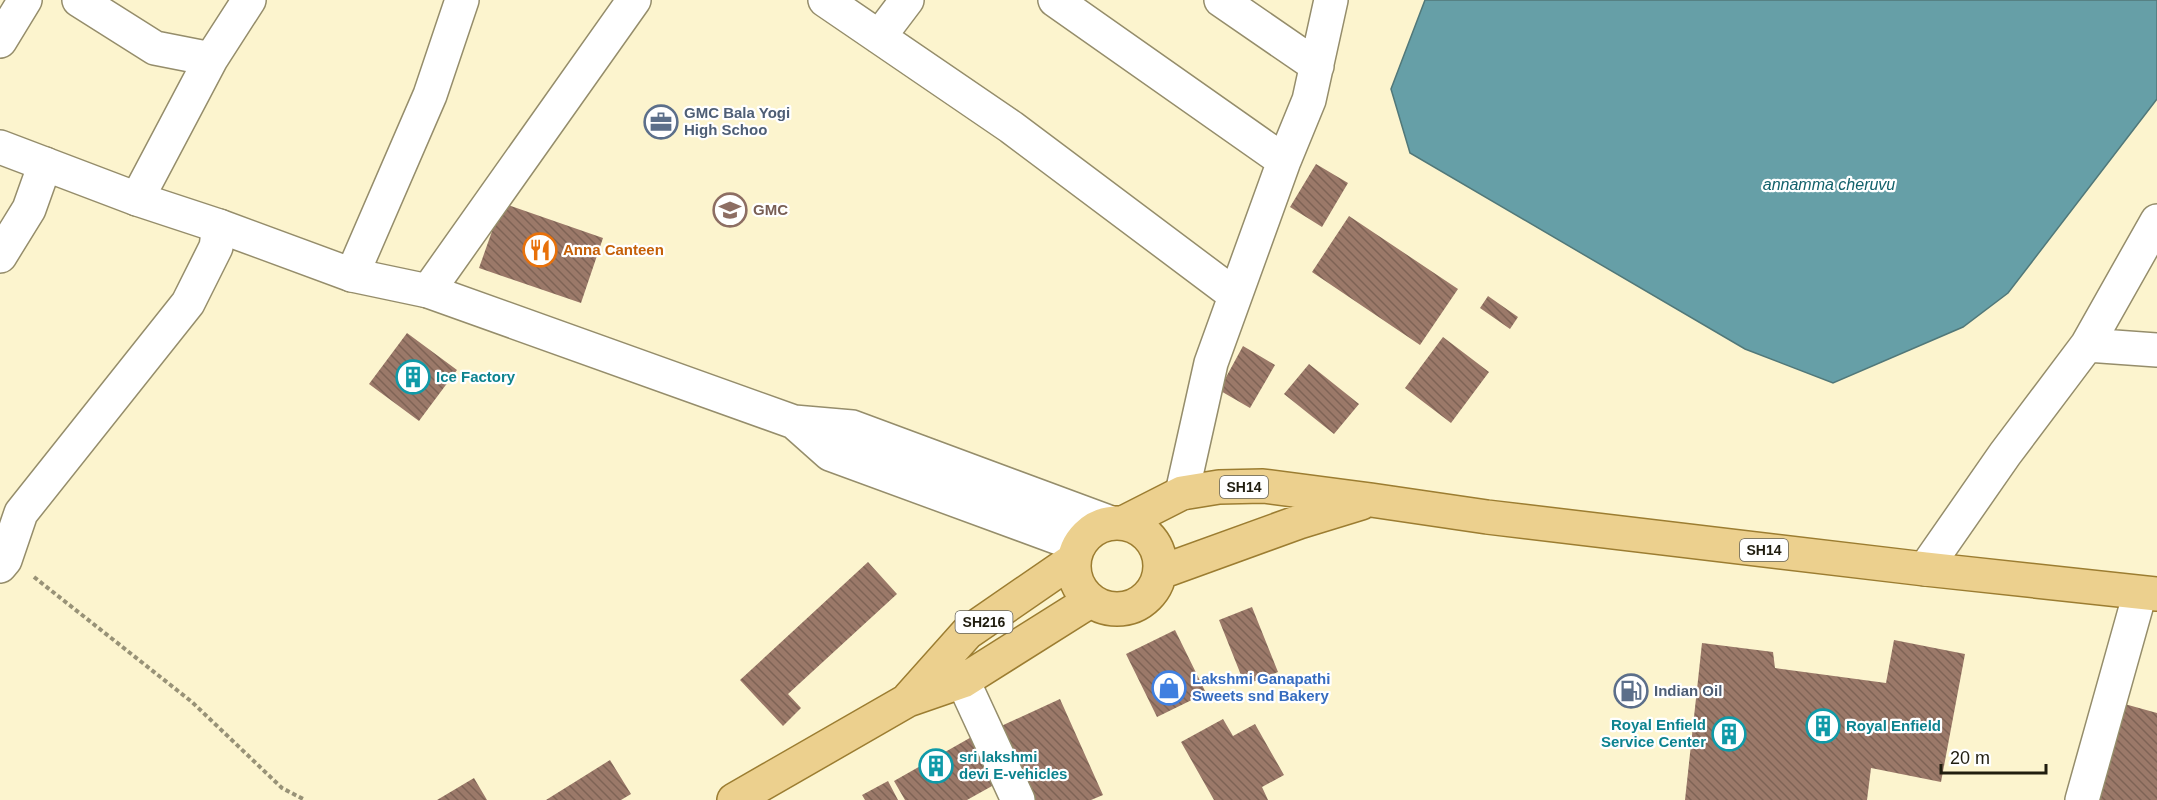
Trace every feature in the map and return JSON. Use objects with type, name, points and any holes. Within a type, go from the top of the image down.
[{"type":"main road","name":"SH14","points":[[1076,553],[1086,535],[1097,527],[1117,523],[1182,493],[1219,487],[1263,486],[1487,517],[2148,593]]},
{"type":"main road","name":"SH14","points":[[1161,572],[1299,522],[1371,500]]},
{"type":"main road","points":[[1076,553],[1076,583],[1090,602],[1111,610],[1134,608],[1153,594],[1161,572],[1158,550],[1144,532],[1117,523]]},
{"type":"main road","name":"SH216","points":[[908,699],[967,633],[1076,553]]},
{"type":"main road","name":"SH216","points":[[734,800],[908,699],[963,681],[1090,602]]},
{"type":"street","points":[[0,41],[25,0]]},
{"type":"street","points":[[79,0],[155,48],[211,59]]},
{"type":"street","points":[[137,199],[211,59],[249,0]]},
{"type":"street","points":[[352,275],[430,95],[462,0]]},
{"type":"street","points":[[428,291],[634,0]]},
{"type":"street","points":[[825,0],[1011,127],[1235,295]]},
{"type":"street","points":[[879,37],[907,0]]},
{"type":"street","points":[[1055,0],[1284,161]]},
{"type":"street","points":[[1221,0],[1317,66]]},
{"type":"street","points":[[1182,493],[1211,363],[1284,161],[1309,100],[1331,0]]},
{"type":"street","points":[[0,147],[137,199],[219,226],[352,275],[428,291],[794,422],[852,427],[1117,523]]},
{"type":"street","points":[[0,256],[29,209],[45,164]]},
{"type":"street","points":[[1925,569],[2005,454],[2087,345],[2157,221]]},
{"type":"street","points":[[2,563],[21,513],[188,303],[216,247],[219,226]]},
{"type":"street","points":[[2087,345],[2157,350]]},
{"type":"street","points":[[794,422],[830,454],[1076,553]]},
{"type":"street","points":[[2082,800],[2148,593]]},
{"type":"street","points":[[963,681],[1018,800]]},
{"type":"path","points":[[2,563],[41,581],[192,702],[282,788],[305,800]]},
{"type":"water","name":"annamma cheruvu","points":[[1425,0],[2157,0],[2157,99],[2008,293],[1963,327],[1833,383],[1745,349],[1410,153],[1391,89]]},
{"type":"building","points":[[1316,164],[1348,183],[1322,227],[1290,207]]},
{"type":"building","points":[[502,203],[603,238],[581,303],[479,268]]},
{"type":"building","points":[[1349,216],[1458,289],[1420,345],[1312,272]]},
{"type":"building","points":[[1488,296],[1518,317],[1510,329],[1480,308]]},
{"type":"building","name":"Ice Factory","points":[[407,333],[457,370],[419,421],[369,384]]},
{"type":"building","points":[[1443,337],[1489,372],[1451,423],[1405,388]]},
{"type":"building","points":[[1243,346],[1275,365],[1250,408],[1219,390]]},
{"type":"building","points":[[1309,364],[1359,404],[1334,434],[1284,394]]},
{"type":"building","points":[[868,562],[897,594],[788,694],[801,708],[783,726],[740,680]]},
{"type":"building","points":[[1252,607],[1278,672],[1245,685],[1219,620]]},
{"type":"building","points":[[1175,630],[1206,693],[1157,717],[1126,654]]},
{"type":"building","points":[[1894,640],[1965,654],[1941,782],[1871,768],[1867,800],[1685,800],[1702,643],[1773,652],[1775,668],[1886,683]]},
{"type":"building","points":[[1060,699],[1103,795],[1091,800],[1033,800],[999,727]]},
{"type":"building","points":[[2121,703],[2157,713],[2157,800],[2095,800]]},
{"type":"building","points":[[1223,719],[1233,736],[1255,724],[1284,775],[1262,787],[1268,800],[1214,800],[1181,742]]},
{"type":"building","points":[[975,735],[1001,781],[967,800],[905,800],[894,781]]},
{"type":"building","points":[[610,760],[631,794],[621,800],[546,800]]},
{"type":"building","points":[[474,778],[487,800],[437,800]]},
{"type":"building","points":[[888,781],[898,800],[865,800],[862,795]]},
{"type":"place","name":"GMC Bala Yogi High Schoo","points":[[661,122]]},
{"type":"place","name":"GMC","points":[[730,210]]},
{"type":"place","name":"Anna Canteen","points":[[540,250]]},
{"type":"place","name":"Ice Factory","points":[[413,377]]},
{"type":"place","name":"Lakshmi Ganapathi Sweets snd Bakery","points":[[1169,688]]},
{"type":"place","name":"Indian Oil","points":[[1631,691]]},
{"type":"place","name":"Royal Enfield","points":[[1823,726]]},
{"type":"place","name":"Royal Enfield Service Center","points":[[1729,734]]},
{"type":"place","name":"sri lakshmi devi E-vehicles","points":[[936,766]]}]
